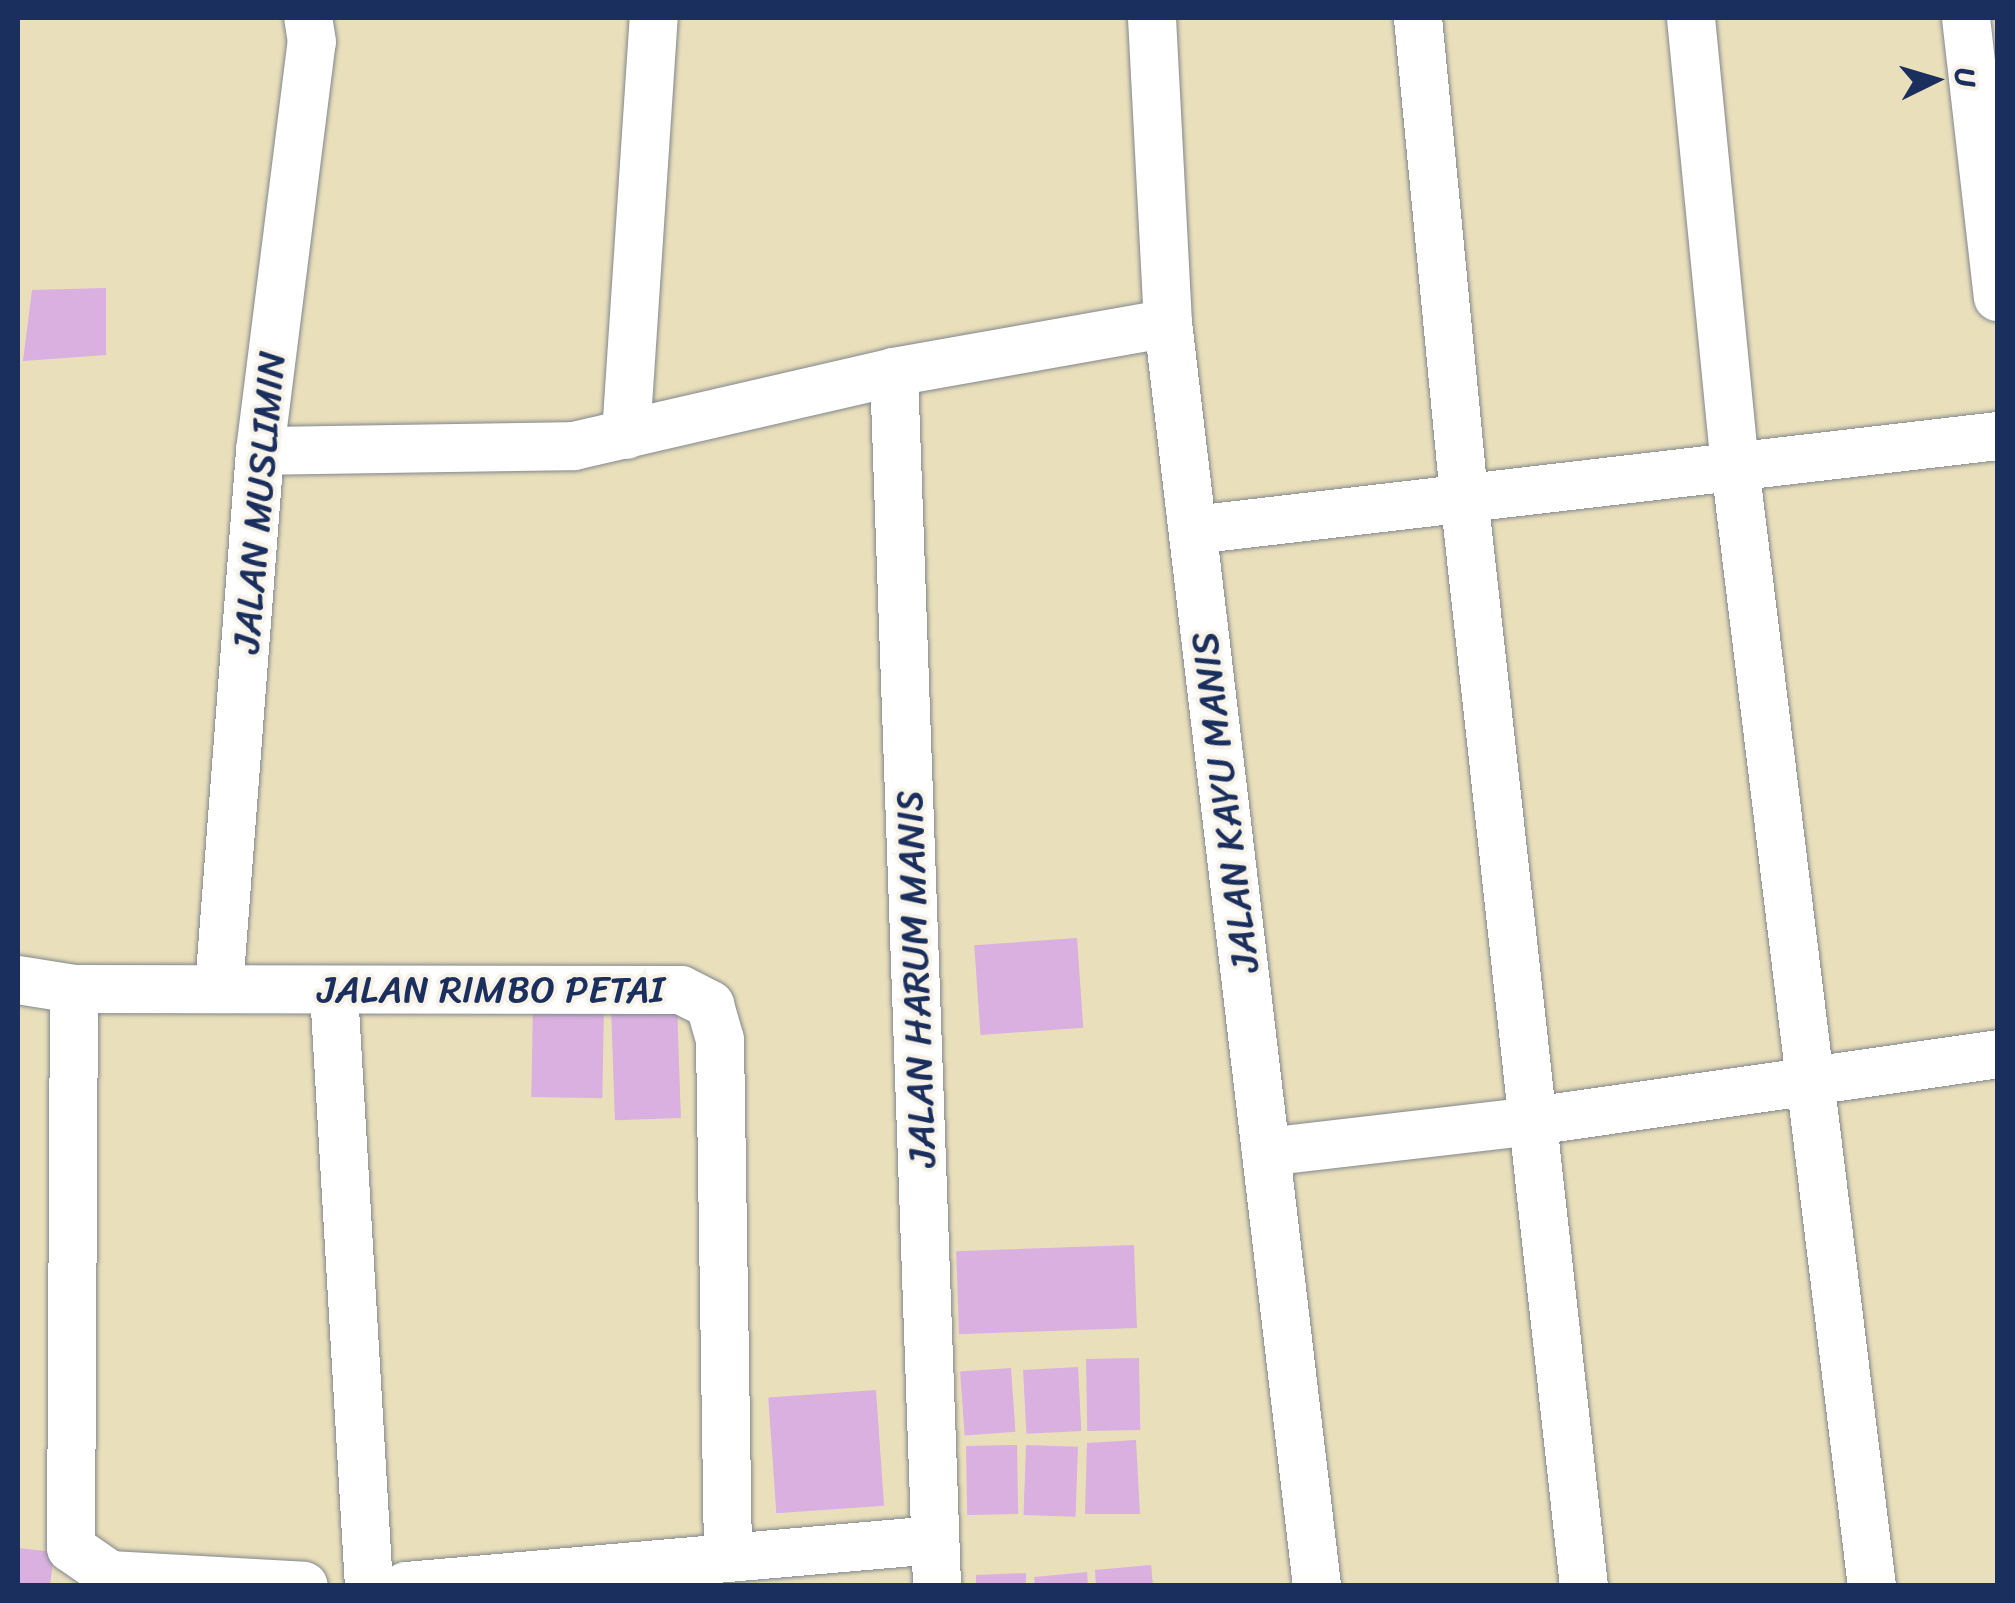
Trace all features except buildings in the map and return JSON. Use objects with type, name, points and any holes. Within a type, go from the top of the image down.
[{"type":"street","name":"JALAN MUSLIMIN","points":[[219,988],[260,451],[312,42],[308,18]]},
{"type":"street","points":[[626,434],[654,18]]},
{"type":"street","name":"JALAN KAYU MANIS","points":[[1152,18],[1168,323],[1318,1586]]},
{"type":"street","points":[[1418,18],[1464,496],[1584,1586]]},
{"type":"street","points":[[1691,18],[1735,466],[1872,1586]]},
{"type":"street","points":[[1966,18],[1998,297]]},
{"type":"street","points":[[260,451],[574,446],[894,372],[1168,323]]},
{"type":"street","name":"JALAN HARUM MANIS","points":[[894,372],[936,1563]]},
{"type":"street","points":[[1194,530],[1998,436]]},
{"type":"street","name":"JALAN RIMBO PETAI","points":[[18,980],[74,989],[681,990],[710,1005],[720,1040],[728,1554]]},
{"type":"street","points":[[74,989],[71,1548],[110,1575],[304,1586]]},
{"type":"street","points":[[334,992],[369,1586]]},
{"type":"street","points":[[1266,1152],[1534,1121],[1998,1054]]},
{"type":"street","points":[[406,1586],[728,1554],[936,1563]]}]
